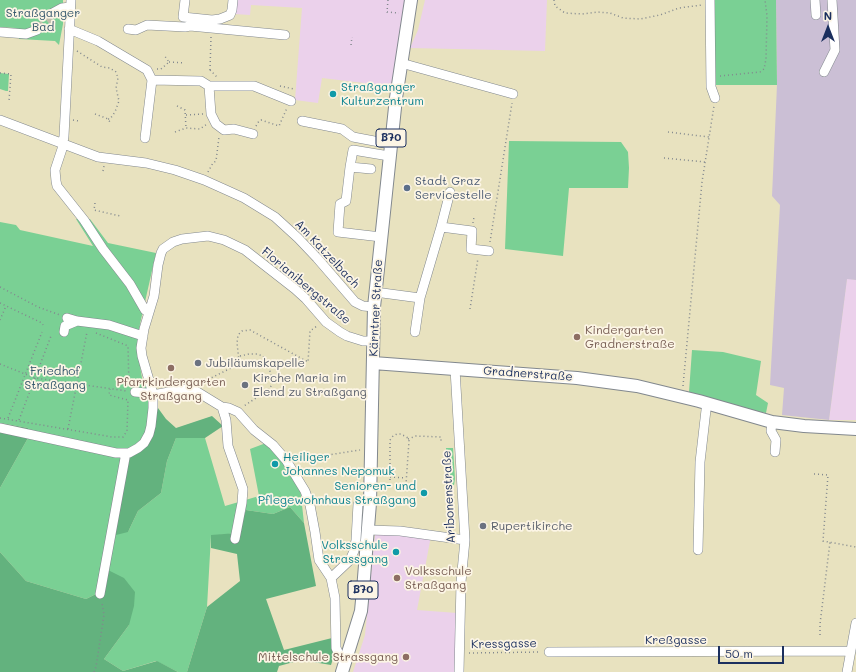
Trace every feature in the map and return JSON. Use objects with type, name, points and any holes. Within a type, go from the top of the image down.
[{"type":"main road","name":"Kärntner Straße","points":[[342,672],[361,611],[370,498],[375,292],[389,150],[411,0]]},
{"type":"main road","name":"Gradnerstraße","points":[[373,362],[577,378],[637,386],[772,422],[804,426],[856,429]]},
{"type":"street","points":[[185,0],[183,17],[212,20],[220,20],[230,14],[233,0]]},
{"type":"street","points":[[815,0],[816,15]]},
{"type":"street","points":[[824,72],[834,50],[832,0]]},
{"type":"street","points":[[708,2],[711,87],[715,98]]},
{"type":"street","points":[[53,15],[70,3]]},
{"type":"street","points":[[70,3],[63,144],[55,170],[57,186],[84,220],[107,255],[130,284],[145,310],[148,312]]},
{"type":"street","points":[[128,29],[136,30],[147,25],[202,27],[285,35]]},
{"type":"street","points":[[0,32],[26,34],[37,29]]},
{"type":"street","points":[[69,29],[98,41],[147,70],[152,80],[145,138]]},
{"type":"street","points":[[401,63],[406,63],[514,94]]},
{"type":"street","points":[[152,80],[201,81],[209,86],[254,86],[291,101]]},
{"type":"street","points":[[209,86],[210,118],[224,130],[234,128],[253,134]]},
{"type":"street","name":"Am Katzelbach","points":[[0,120],[98,157],[160,166],[204,180],[253,203],[275,217],[298,238],[318,258],[355,302],[362,306],[374,307]]},
{"type":"street","points":[[302,121],[342,129],[352,137],[389,150]]},
{"type":"street","points":[[380,237],[338,232],[340,204],[346,201],[353,150],[389,150]]},
{"type":"street","points":[[350,167],[371,169]]},
{"type":"street","points":[[415,332],[420,298],[450,192]]},
{"type":"street","points":[[441,227],[472,231],[471,249],[489,251]]},
{"type":"street","name":"Florianibergstraße","points":[[124,454],[138,448],[149,434],[153,417],[153,394],[141,348],[148,312],[154,296],[159,256],[163,248],[173,242],[182,239],[208,236],[234,244],[254,257],[306,299],[326,322],[340,332],[362,341],[374,341]]},
{"type":"street","points":[[375,292],[420,298]]},
{"type":"street","points":[[67,318],[77,321],[109,325],[143,336]]},
{"type":"street","points":[[64,332],[65,326],[77,321]]},
{"type":"street","name":"Aribonenstraße","points":[[455,369],[465,540],[461,582],[459,672]]},
{"type":"street","points":[[135,392],[158,394],[191,388],[222,407],[238,412],[254,430],[274,445],[286,460],[299,479],[310,506],[319,560],[331,578],[334,598],[336,648],[339,654],[346,659]]},
{"type":"street","points":[[698,550],[700,462],[708,404]]},
{"type":"street","points":[[222,407],[226,420],[228,446],[243,489],[242,503],[235,539]]},
{"type":"street","points":[[772,422],[771,431],[776,440],[775,452]]},
{"type":"street","points":[[0,428],[108,452],[124,454],[125,458],[100,594]]},
{"type":"street","points":[[331,578],[350,560],[354,551],[356,540],[358,504],[370,498]]},
{"type":"street","points":[[368,530],[400,531],[465,540]]},
{"type":"street","points":[[846,672],[856,623]]},
{"type":"street","name":"Kreßgasse","points":[[549,652],[851,652]]},
{"type":"path","points":[[388,0],[387,12],[403,14]]},
{"type":"path","points":[[554,0],[555,6],[565,13],[610,13],[623,18],[640,20],[679,8],[708,2]]},
{"type":"path","points":[[711,83],[718,77],[760,72],[764,69],[766,59],[767,16],[765,0]]},
{"type":"path","points":[[202,27],[211,35],[210,70]]},
{"type":"path","points":[[351,45],[352,37]]},
{"type":"path","points":[[77,51],[100,66],[110,68],[116,72],[118,78],[116,88],[119,101],[118,106],[110,119],[108,119]]},
{"type":"path","points":[[164,55],[169,62],[184,64]]},
{"type":"path","points":[[147,70],[150,68],[161,69],[169,62]]},
{"type":"path","points":[[0,73],[11,74],[9,102]]},
{"type":"path","points":[[489,251],[514,94]]},
{"type":"path","points":[[682,397],[701,190],[715,98]]},
{"type":"path","points":[[253,134],[259,121],[261,120],[279,126],[291,101]]},
{"type":"path","points":[[177,106],[185,110],[186,128]]},
{"type":"path","points":[[95,114],[108,119],[110,122]]},
{"type":"path","points":[[186,115],[210,118]]},
{"type":"path","points":[[175,132],[186,128],[200,128],[210,118]]},
{"type":"path","points":[[204,180],[216,160],[219,138],[224,130]]},
{"type":"path","points":[[668,132],[709,137]]},
{"type":"path","points":[[664,158],[705,162]]},
{"type":"path","points":[[96,203],[94,210],[120,216]]},
{"type":"path","points":[[470,309],[477,264]]},
{"type":"path","points":[[0,287],[38,307],[67,318]]},
{"type":"path","points":[[0,303],[42,323],[43,325]]},
{"type":"path","points":[[0,320],[6,306]]},
{"type":"path","points":[[191,388],[235,366],[240,361],[237,343],[238,335],[242,330],[250,330],[308,362],[310,330]]},
{"type":"path","points":[[8,419],[42,332]]},
{"type":"path","points":[[0,364],[24,375],[35,378],[76,384],[110,389],[129,391],[128,346],[96,333],[87,332],[76,384],[68,429]]},
{"type":"path","points":[[19,421],[51,336]]},
{"type":"path","points":[[238,412],[245,404],[270,388],[273,382],[268,364],[263,356],[249,354],[239,357]]},
{"type":"path","points":[[0,418],[112,437],[123,437],[127,431],[128,400],[109,395],[110,389]]},
{"type":"path","points":[[390,480],[390,440],[397,434],[405,436],[408,439]]},
{"type":"path","points":[[408,439],[416,436],[441,437],[441,443]]},
{"type":"path","points":[[406,484],[408,439]]},
{"type":"path","points":[[290,460],[359,450]]},
{"type":"path","points":[[814,474],[828,475],[823,541],[856,547]]},
{"type":"path","points":[[390,477],[406,478]]},
{"type":"path","points":[[820,635],[830,542]]},
{"type":"path","points":[[94,672],[104,615],[100,594]]},
{"type":"path","name":"Kressgasse","points":[[460,653],[549,652]]},
{"type":"shaded area","points":[[236,0],[411,0],[397,87],[322,78],[318,103],[295,100],[302,8],[251,5],[250,15],[234,14]]},
{"type":"shaded area","points":[[425,0],[547,0],[545,51],[410,48],[418,30]]},
{"type":"shaded area","points":[[776,0],[856,0],[856,280],[847,279],[829,420],[782,415],[784,388],[770,385],[780,205],[772,196],[777,85]]},
{"type":"shaded area","points":[[847,278],[856,280],[856,420],[829,420]]},
{"type":"shaded area","name":"Volksschule Straßgang","points":[[384,530],[431,536],[417,610],[457,613],[455,672],[353,672],[365,635],[375,535]]},
{"type":"green space","name":"Straßganger Bad","points":[[0,0],[63,0],[63,24],[59,45],[55,41],[19,39],[19,30],[15,28],[0,27]]},
{"type":"green space","points":[[714,0],[776,0],[777,85],[715,85]]},
{"type":"green space","points":[[0,73],[9,74],[8,91],[0,89]]},
{"type":"green space","points":[[509,141],[621,142],[628,152],[628,188],[569,188],[563,256],[505,249]]},
{"type":"green space","name":"Friedhof Straßgang","points":[[76,219],[90,219],[108,243],[156,253],[140,324],[137,347],[142,378],[153,394],[158,408],[151,426],[128,532],[138,511],[161,493],[167,461],[176,438],[205,438],[225,506],[259,496],[250,449],[266,443],[282,459],[300,487],[304,523],[290,507],[273,514],[246,510],[237,533],[211,536],[207,607],[187,672],[178,672],[156,661],[123,671],[104,659],[129,625],[96,594],[86,599],[26,581],[0,552],[0,488],[28,438],[28,428],[0,423],[0,222],[16,225],[20,230],[93,246]]},
{"type":"green space","points":[[692,350],[723,352],[761,361],[756,395],[768,403],[766,413],[689,392]]},
{"type":"green space","points":[[158,408],[166,419],[176,428],[212,416],[223,426],[205,438],[176,438],[167,461],[161,493],[138,511],[128,532],[116,535],[114,516],[125,458],[134,451],[151,426]]},
{"type":"green space","points":[[0,423],[28,428],[28,438],[0,488]]},
{"type":"green space","points":[[446,448],[453,448],[454,485],[445,485]]},
{"type":"green space","points":[[290,507],[304,523],[316,586],[266,599],[284,650],[340,636],[331,665],[301,660],[279,666],[277,672],[187,672],[207,607],[240,581],[237,554],[211,548],[211,535],[237,533],[246,510],[273,514]]},
{"type":"green space","points":[[0,552],[26,581],[86,599],[96,594],[100,566],[124,578],[135,592],[134,606],[129,625],[104,659],[123,671],[157,661],[178,672],[0,672]]},
{"type":"tunnel","points":[[37,30],[51,18]]},
{"type":"place","name":"Straßganger Kulturzentrum","points":[[333,94]]},
{"type":"place","name":"Stadt Graz Servicestelle","points":[[407,188]]},
{"type":"place","name":"Kindergarten Gradnerstraße","points":[[577,337]]},
{"type":"place","name":"Jubiläumskapelle","points":[[198,363]]},
{"type":"place","name":"Pfarrkindergarten Straßgang","points":[[171,368]]},
{"type":"place","name":"Kirche Maria im Elend zu Straßgang","points":[[245,385]]},
{"type":"place","name":"Heiliger Johannes Nepomuk","points":[[275,464]]},
{"type":"place","name":"Senioren- und Pflegewohnhaus Straßgang","points":[[424,493]]},
{"type":"place","name":"Rupertikirche","points":[[483,526]]},
{"type":"place","name":"Volksschule Strassgang","points":[[396,552]]},
{"type":"place","name":"Volksschule Straßgang","points":[[397,578]]},
{"type":"place","name":"Mittelschule Strassgang","points":[[406,657]]}]
